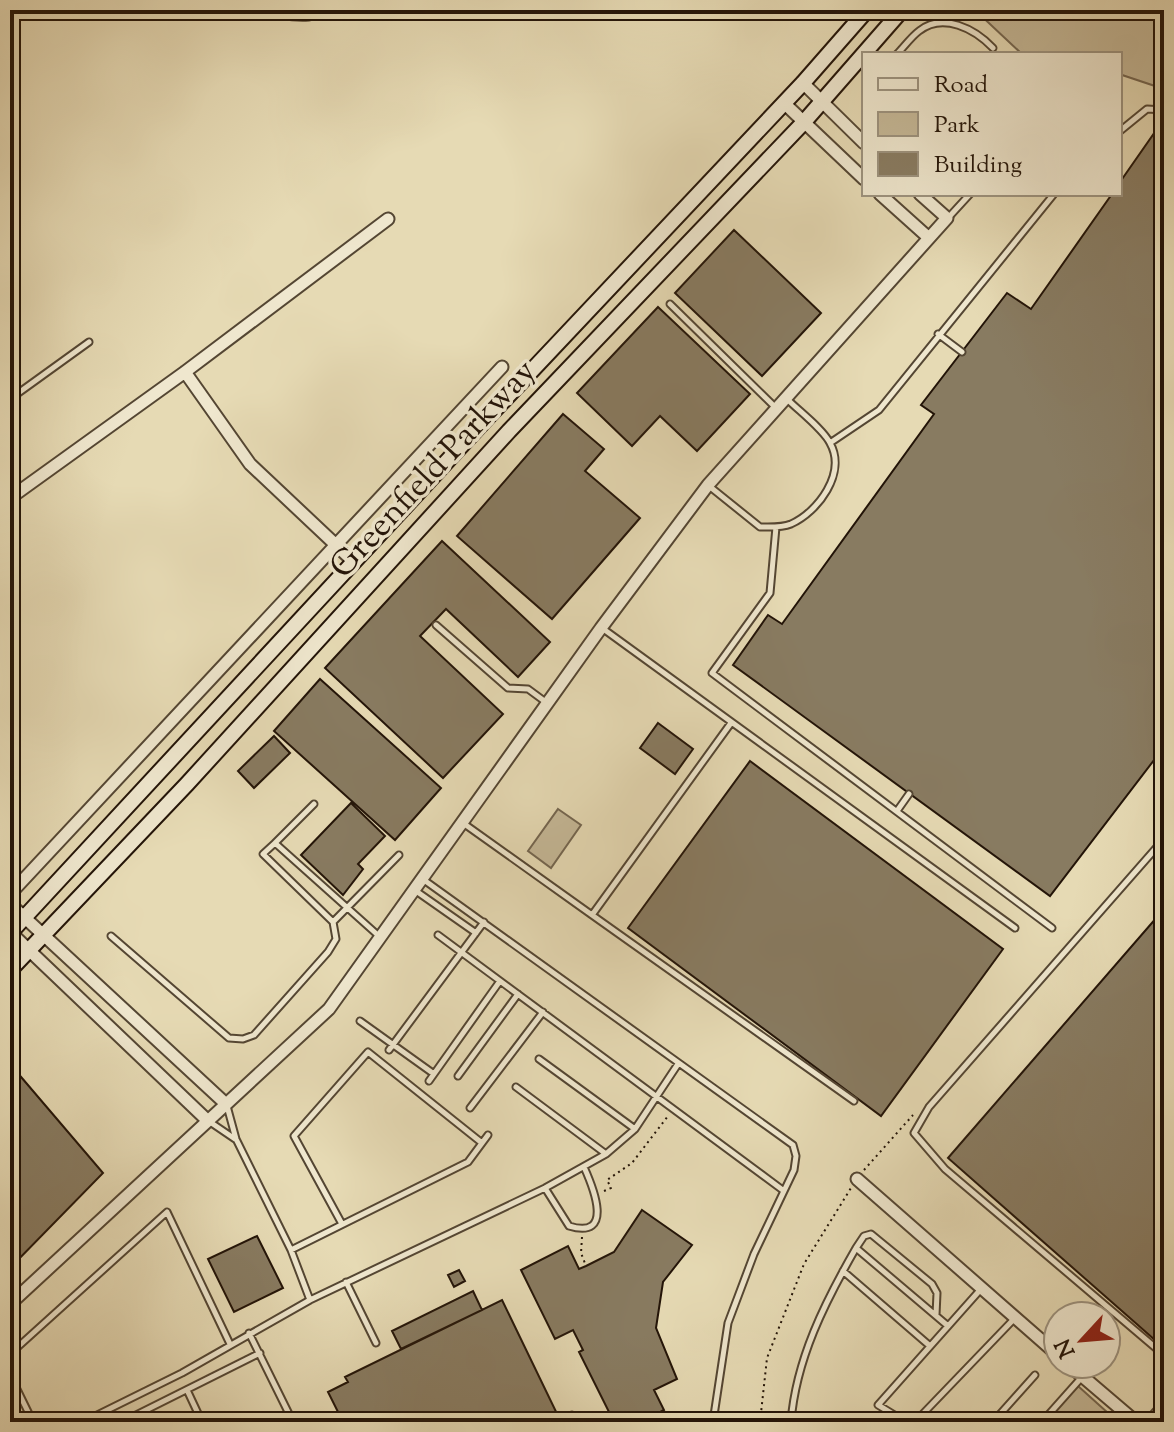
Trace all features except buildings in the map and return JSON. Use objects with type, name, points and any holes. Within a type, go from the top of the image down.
[{"type":"main road","name":"Greenfield Parkway","points":[[10,932],[803,83],[867,10]]},
{"type":"main road","name":"Greenfield Parkway","points":[[865,52],[902,10]]},
{"type":"main road","name":"Greenfield Parkway","points":[[10,970],[509,431],[804,122],[862,56]]},
{"type":"street","points":[[803,83],[862,141]]},
{"type":"street","points":[[784,103],[862,177]]},
{"type":"street","points":[[882,196],[929,238]]},
{"type":"street","points":[[10,1304],[329,1009],[601,628],[708,485],[947,218],[922,196]]},
{"type":"street","points":[[10,498],[185,372],[388,219]]},
{"type":"street","points":[[10,894],[502,367]]},
{"type":"street","points":[[185,372],[250,464],[354,562]]},
{"type":"street","points":[[10,904],[226,1104]]},
{"type":"street","points":[[10,932],[208,1121]]},
{"type":"street","points":[[857,1179],[1042,1341]]},
{"type":"street","points":[[1087,1380],[1136,1422]]},
{"type":"lane","points":[[259,10],[303,18],[309,17],[313,10]]},
{"type":"lane","points":[[899,52],[921,29],[944,22],[963,27],[993,48]]},
{"type":"lane","points":[[1122,129],[1147,109],[1164,110]]},
{"type":"lane","points":[[947,218],[968,196]]},
{"type":"lane","points":[[830,443],[879,410],[1052,196]]},
{"type":"lane","points":[[670,304],[777,409]]},
{"type":"lane","points":[[938,334],[962,352]]},
{"type":"lane","points":[[10,399],[89,342]]},
{"type":"lane","points":[[708,485],[760,527],[790,524],[804,516],[826,492],[834,474],[835,460],[830,443],[787,399]]},
{"type":"lane","points":[[776,527],[770,593],[712,673],[1052,928]]},
{"type":"lane","points":[[436,625],[508,688],[528,689],[548,703]]},
{"type":"lane","points":[[601,628],[1015,928]]},
{"type":"lane","points":[[592,915],[731,723]]},
{"type":"lane","points":[[897,811],[909,794]]},
{"type":"lane","points":[[111,936],[229,1038],[243,1039],[254,1035],[336,939],[333,922],[263,854],[314,804]]},
{"type":"lane","points":[[463,823],[854,1101]]},
{"type":"lane","points":[[1164,839],[929,1107],[914,1133],[945,1169],[1164,1355]]},
{"type":"lane","points":[[275,843],[380,938]]},
{"type":"lane","points":[[333,922],[399,855]]},
{"type":"lane","points":[[423,879],[793,1145],[796,1156],[794,1170],[754,1254],[728,1323],[713,1422]]},
{"type":"lane","points":[[416,890],[476,933]]},
{"type":"lane","points":[[391,1047],[484,922]]},
{"type":"lane","points":[[438,935],[784,1191]]},
{"type":"lane","points":[[429,1081],[500,981]]},
{"type":"lane","points":[[458,1076],[518,994]]},
{"type":"lane","points":[[470,1108],[543,1012]]},
{"type":"lane","points":[[360,1021],[391,1047],[434,1074]]},
{"type":"lane","points":[[342,1224],[294,1136],[368,1052],[482,1143]]},
{"type":"lane","points":[[539,1059],[635,1129]]},
{"type":"lane","points":[[83,1422],[182,1373],[310,1300],[545,1188],[606,1154],[635,1129],[678,1064]]},
{"type":"lane","points":[[516,1087],[606,1154]]},
{"type":"lane","points":[[226,1104],[236,1139],[291,1250],[310,1300]]},
{"type":"lane","points":[[208,1121],[236,1139]]},
{"type":"lane","points":[[291,1250],[468,1162],[488,1135]]},
{"type":"lane","points":[[545,1188],[569,1226],[582,1230],[593,1223],[599,1206],[584,1167]]},
{"type":"lane","points":[[10,1354],[167,1212],[230,1344]]},
{"type":"lane","points":[[791,1422],[792,1406],[817,1321],[864,1236],[871,1234],[932,1284],[937,1293],[936,1315]]},
{"type":"lane","points":[[856,1248],[948,1326]]},
{"type":"lane","points":[[843,1270],[930,1346]]},
{"type":"lane","points":[[346,1282],[376,1343]]},
{"type":"lane","points":[[906,1422],[878,1405],[981,1289]]},
{"type":"lane","points":[[915,1422],[1015,1317]]},
{"type":"lane","points":[[249,1333],[293,1422]]},
{"type":"lane","points":[[122,1422],[260,1353]]},
{"type":"lane","points":[[10,1375],[33,1422]]},
{"type":"lane","points":[[993,1422],[1035,1375]]},
{"type":"lane","points":[[1042,1422],[1079,1380]]},
{"type":"lane","points":[[187,1390],[202,1422]]},
{"type":"lane","points":[[1146,1422],[1164,1402]]},
{"type":"lane","points":[[883,1422],[889,1414]]},
{"type":"path","points":[[596,1196],[611,1188],[607,1180],[632,1163],[673,1108]]},
{"type":"path","points":[[582,1230],[581,1253],[586,1266]]},
{"type":"green space","points":[[975,10],[1164,10],[1164,89],[1122,75],[1122,52],[1020,52]]},
{"type":"green space","points":[[558,809],[581,825],[551,868],[528,851]]},
{"type":"green space","points":[[1078,1386],[1118,1422],[1044,1422]]}]
